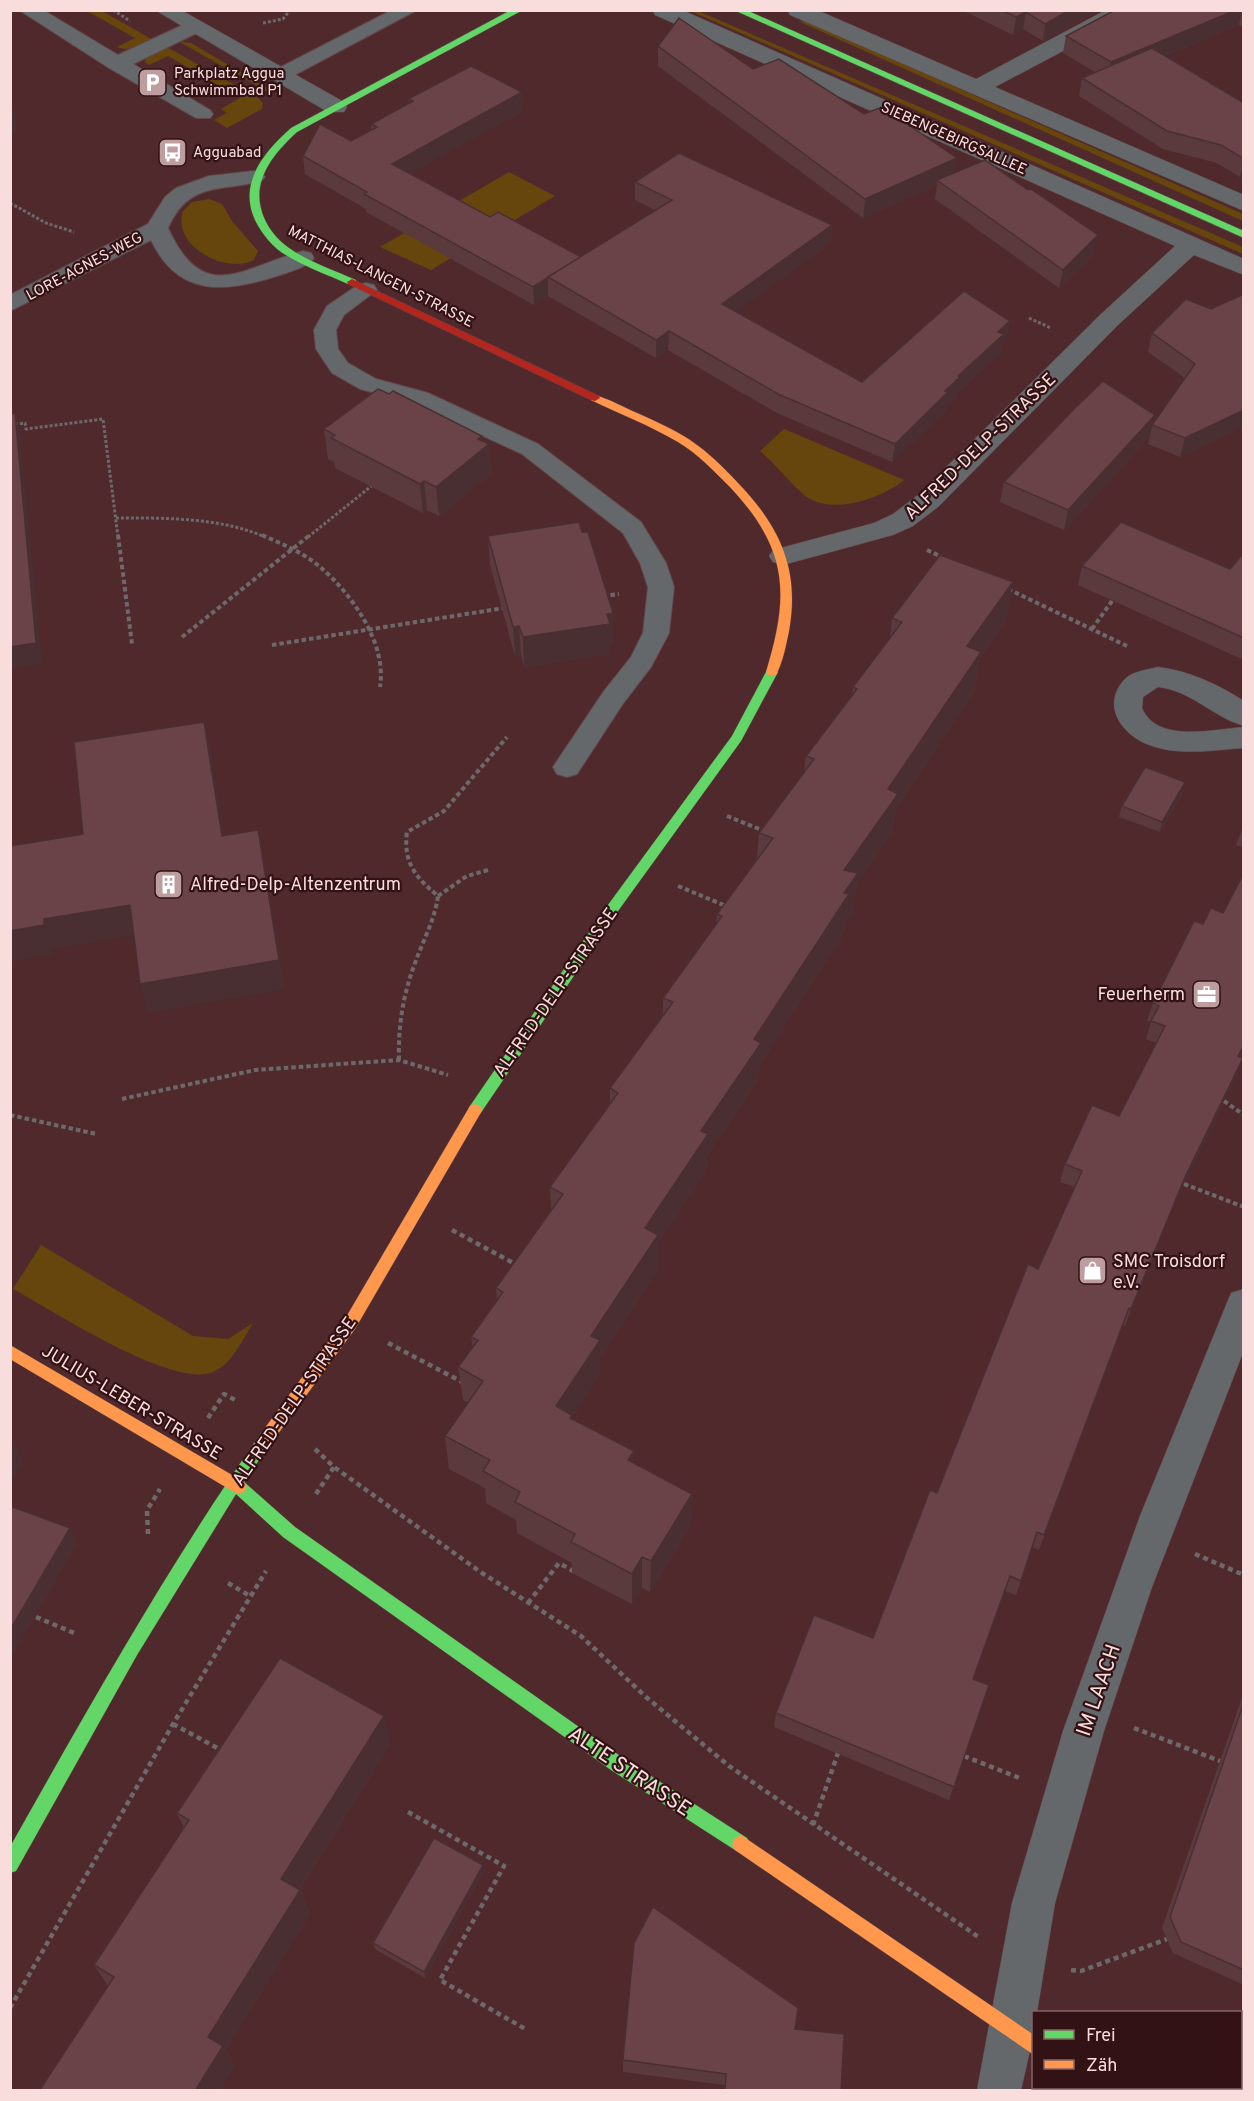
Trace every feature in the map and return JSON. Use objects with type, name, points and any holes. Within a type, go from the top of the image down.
[{"type":"street","points":[[165,10],[336,107]]},
{"type":"street","points":[[254,177],[263,161],[282,140],[336,107],[519,10]]},
{"type":"street","name":"SIEBENGEBIRGSALLEE","points":[[663,10],[1244,268]]},
{"type":"street","name":"SIEBENGEBIRGSALLEE","points":[[738,10],[1244,235]]},
{"type":"street","points":[[798,10],[1244,204]]},
{"type":"street","points":[[977,88],[1123,10]]},
{"type":"street","name":"MATTHIAS-LANGEN-STRASSE","points":[[254,177],[251,196],[262,224],[270,237],[284,249],[679,438],[726,474],[743,492],[783,556]]},
{"type":"street","name":"ALFRED-DELP-STRASSE","points":[[10,1865],[81,1739],[235,1483],[350,1323],[489,1088],[640,870],[756,711],[779,651],[788,605],[783,556],[883,529],[903,520],[928,501],[1109,320],[1191,245]]},
{"type":"street","points":[[1244,716],[1209,693],[1172,678],[1143,682],[1128,694],[1129,713],[1143,730],[1161,738],[1183,741],[1244,737]]},
{"type":"street","name":"IM LAACH","points":[[999,2091],[1023,2040],[1020,1966],[1039,1879],[1089,1711],[1153,1536],[1235,1349],[1244,1304]]},
{"type":"street","name":"JULIUS-LEBER-STRASSE","points":[[10,1351],[235,1483]]},
{"type":"street","name":"ALTE STRASSE","points":[[235,1483],[289,1532],[617,1764],[794,1879],[1023,2040]]},
{"type":"lane","points":[[28,10],[203,114]]},
{"type":"lane","points":[[280,75],[408,10]]},
{"type":"lane","points":[[116,64],[194,27]]},
{"type":"lane","points":[[254,177],[210,182],[180,194],[163,211],[157,228],[175,262],[197,277],[221,281],[244,278],[303,258]]},
{"type":"lane","name":"LORE-AGNES-WEG","points":[[10,304],[157,228]]},
{"type":"lane","points":[[366,290],[335,311],[325,330],[327,349],[339,368],[368,384],[420,398],[531,450],[632,528],[653,563],[661,587],[656,633],[642,661],[613,698],[567,767]]},
{"type":"path","points":[[259,22],[283,19],[290,10]]},
{"type":"path","points":[[10,203],[46,223],[86,235],[131,240]]},
{"type":"path","points":[[10,425],[25,423],[26,429],[103,419],[132,644]]},
{"type":"path","points":[[182,637],[374,483]]},
{"type":"path","points":[[116,518],[194,520],[243,529],[295,548],[318,563],[342,589],[367,629],[380,651],[384,668],[380,687]]},
{"type":"path","points":[[883,529],[947,560]]},
{"type":"path","points":[[1000,585],[1139,651],[1172,678]]},
{"type":"path","points":[[1092,629],[1112,601]]},
{"type":"path","points":[[272,645],[508,608]]},
{"type":"path","points":[[438,896],[409,869],[405,845],[407,832],[444,811],[507,737]]},
{"type":"path","points":[[691,800],[771,834]]},
{"type":"path","points":[[399,1060],[397,1031],[405,989],[436,910],[438,896],[464,876],[474,871],[488,870]]},
{"type":"path","points":[[640,870],[733,909]]},
{"type":"path","points":[[122,1100],[255,1070],[399,1060],[489,1088]]},
{"type":"path","points":[[1224,1101],[1244,1115]]},
{"type":"path","points":[[10,1115],[96,1134]]},
{"type":"path","points":[[1184,1184],[1244,1207]]},
{"type":"path","points":[[416,1211],[524,1268]]},
{"type":"path","points":[[350,1323],[472,1388]]},
{"type":"path","points":[[276,1424],[322,1454],[334,1467],[528,1603],[581,1636],[646,1696],[729,1766],[1020,1966],[1081,1971],[1167,1939]]},
{"type":"path","points":[[1153,1536],[1244,1575]]},
{"type":"path","points":[[528,1603],[559,1563],[573,1571]]},
{"type":"path","points":[[10,2008],[173,1724],[250,1596]]},
{"type":"path","points":[[36,1617],[74,1633]]},
{"type":"path","points":[[1089,1711],[1220,1761]]},
{"type":"path","points":[[173,1724],[231,1756]]},
{"type":"path","points":[[813,1825],[838,1753]]},
{"type":"path","points":[[964,1756],[1063,1796]]},
{"type":"path","points":[[408,1812],[504,1866],[440,1980],[527,2030]]},
{"type":"shaded area","points":[[87,11],[102,11],[153,40],[131,49],[117,47],[135,38]]},
{"type":"shaded area","points":[[698,11],[1243,247],[1243,254],[693,12]]},
{"type":"shaded area","points":[[798,21],[808,22],[1243,214],[1243,221]]},
{"type":"shaded area","points":[[178,41],[191,43],[271,90],[266,91]]},
{"type":"shaded area","points":[[165,46],[258,98],[263,103],[262,109],[227,128],[214,120],[227,113],[221,109],[240,98],[168,56],[149,65],[145,62],[146,56]]},
{"type":"shaded area","points":[[509,172],[555,196],[431,270],[380,247]]},
{"type":"shaded area","points":[[209,199],[222,204],[232,221],[258,251],[254,260],[243,264],[230,264],[217,260],[193,246],[185,236],[181,224],[183,211],[192,202]]},
{"type":"shaded area","points":[[784,429],[904,480],[882,493],[855,503],[840,505],[814,501],[803,494],[760,451]]},
{"type":"shaded area","points":[[41,1245],[193,1336],[228,1339],[253,1323],[226,1363],[213,1372],[194,1374],[170,1369],[142,1359],[112,1345],[13,1289]]},
{"type":"building","points":[[1001,10],[1070,10],[1045,24],[1026,12],[1016,17]]},
{"type":"building","points":[[1115,10],[1236,10],[1111,62],[1066,36]]},
{"type":"building","points":[[679,18],[753,69],[779,59],[864,114],[882,107],[957,158],[865,199],[658,46]]},
{"type":"building","points":[[1152,48],[1244,103],[1244,159],[1221,145],[1167,131],[1082,78]]},
{"type":"building","points":[[471,66],[522,92],[392,164],[490,217],[498,212],[581,257],[533,287],[364,194],[367,192],[303,156],[320,124],[351,141],[377,127],[371,124],[413,101],[408,99]]},
{"type":"building","points":[[679,153],[832,225],[722,304],[862,382],[964,291],[1010,321],[998,332],[1004,334],[958,376],[960,377],[945,391],[948,392],[895,444],[778,394],[669,331],[656,340],[548,277],[672,200],[635,182]]},
{"type":"building","points":[[985,160],[1098,235],[1063,270],[937,180]]},
{"type":"building","points":[[1244,294],[1244,410],[1185,438],[1152,425],[1195,364],[1152,333],[1186,299],[1211,309]]},
{"type":"building","points":[[1103,381],[1155,415],[1068,510],[1004,482],[1075,408]]},
{"type":"building","points":[[378,389],[389,394],[393,391],[482,436],[478,439],[489,444],[436,487],[424,481],[420,484],[331,438],[335,435],[324,429]]},
{"type":"building","points":[[15,413],[36,643],[10,647],[10,414]]},
{"type":"building","points":[[579,522],[582,532],[588,532],[613,613],[607,614],[610,624],[523,637],[519,626],[513,627],[488,536]]},
{"type":"building","points":[[1121,522],[1230,569],[1241,556],[1244,557],[1244,638],[1082,566]]},
{"type":"building","points":[[940,555],[1013,582],[967,646],[981,652],[888,789],[898,794],[844,870],[858,873],[844,893],[849,894],[754,1039],[761,1043],[701,1131],[708,1134],[645,1228],[658,1235],[591,1336],[600,1340],[556,1406],[572,1415],[570,1418],[634,1451],[628,1460],[692,1494],[651,1561],[642,1557],[632,1574],[571,1542],[575,1534],[515,1502],[520,1492],[483,1471],[490,1460],[445,1436],[483,1381],[458,1367],[478,1340],[471,1337],[503,1292],[496,1288],[563,1194],[550,1187],[618,1093],[610,1088],[673,1002],[663,998],[722,916],[717,914],[773,838],[759,833],[814,759],[806,756],[857,689],[853,687],[902,622],[892,618]]},
{"type":"building","name":"Alfred-Delp-Altenzentrum","points":[[204,722],[222,836],[258,830],[279,960],[140,984],[130,905],[44,919],[44,925],[10,931],[10,846],[83,834],[74,742]]},
{"type":"building","points":[[1145,767],[1185,782],[1162,822],[1122,806]]},
{"type":"building","points":[[1244,873],[1244,1045],[1238,1056],[1243,1058],[1185,1177],[1131,1309],[1129,1308],[1044,1535],[1037,1532],[1021,1581],[1010,1576],[973,1679],[989,1685],[954,1787],[776,1713],[814,1615],[873,1638],[930,1490],[937,1493],[1028,1264],[1038,1269],[1082,1171],[1065,1164],[1092,1105],[1119,1116],[1165,1026],[1151,1021],[1159,1006],[1153,1003],[1194,921],[1203,924],[1211,908],[1223,913]]},
{"type":"building","points":[[10,1506],[70,1528],[10,1630]]},
{"type":"building","points":[[280,1658],[384,1716],[281,1879],[300,1890],[208,2037],[223,2046],[195,2091],[39,2091],[114,1977],[94,1965],[189,1820],[177,1813]]},
{"type":"building","points":[[1244,1702],[1244,1970],[1181,1942],[1170,1917]]},
{"type":"building","points":[[434,1838],[483,1865],[424,1972],[373,1943]]},
{"type":"building","points":[[653,1907],[798,2008],[795,2029],[844,2034],[841,2091],[725,2091],[726,2074],[623,2060],[634,1943]]},
{"type":"traffic: fast","points":[[352,282],[285,250],[263,226],[256,212],[254,198],[255,185],[265,161],[294,130],[519,10]]},
{"type":"traffic: fast","points":[[738,10],[1244,235]]},
{"type":"traffic: fast","points":[[475,1110],[613,908],[737,738],[772,672]]},
{"type":"traffic: fast","points":[[10,1865],[100,1703],[163,1596],[195,1543],[264,1441]]},
{"type":"traffic: fast","points":[[239,1487],[289,1532],[617,1764],[741,1844]]},
{"type":"traffic: slow","points":[[595,398],[692,446],[751,503],[767,525],[778,547],[787,592],[786,617],[772,672]]},
{"type":"traffic: slow","points":[[264,1441],[350,1324],[475,1110]]},
{"type":"traffic: slow","points":[[10,1351],[239,1487]]},
{"type":"traffic: slow","points":[[741,1844],[1032,2045]]},
{"type":"traffic: jam","points":[[352,282],[595,398]]},
{"type":"place","name":"Parkplatz Aggua Schwimmbad P1","points":[[153,82]]},
{"type":"place","name":"Agguabad","points":[[172,152]]},
{"type":"place","name":"Alfred-Delp-Altenzentrum","points":[[169,884]]},
{"type":"place","name":"Feuerherm","points":[[1206,994]]},
{"type":"place","name":"SMC Troisdorf e.V.","points":[[1092,1271]]}]
